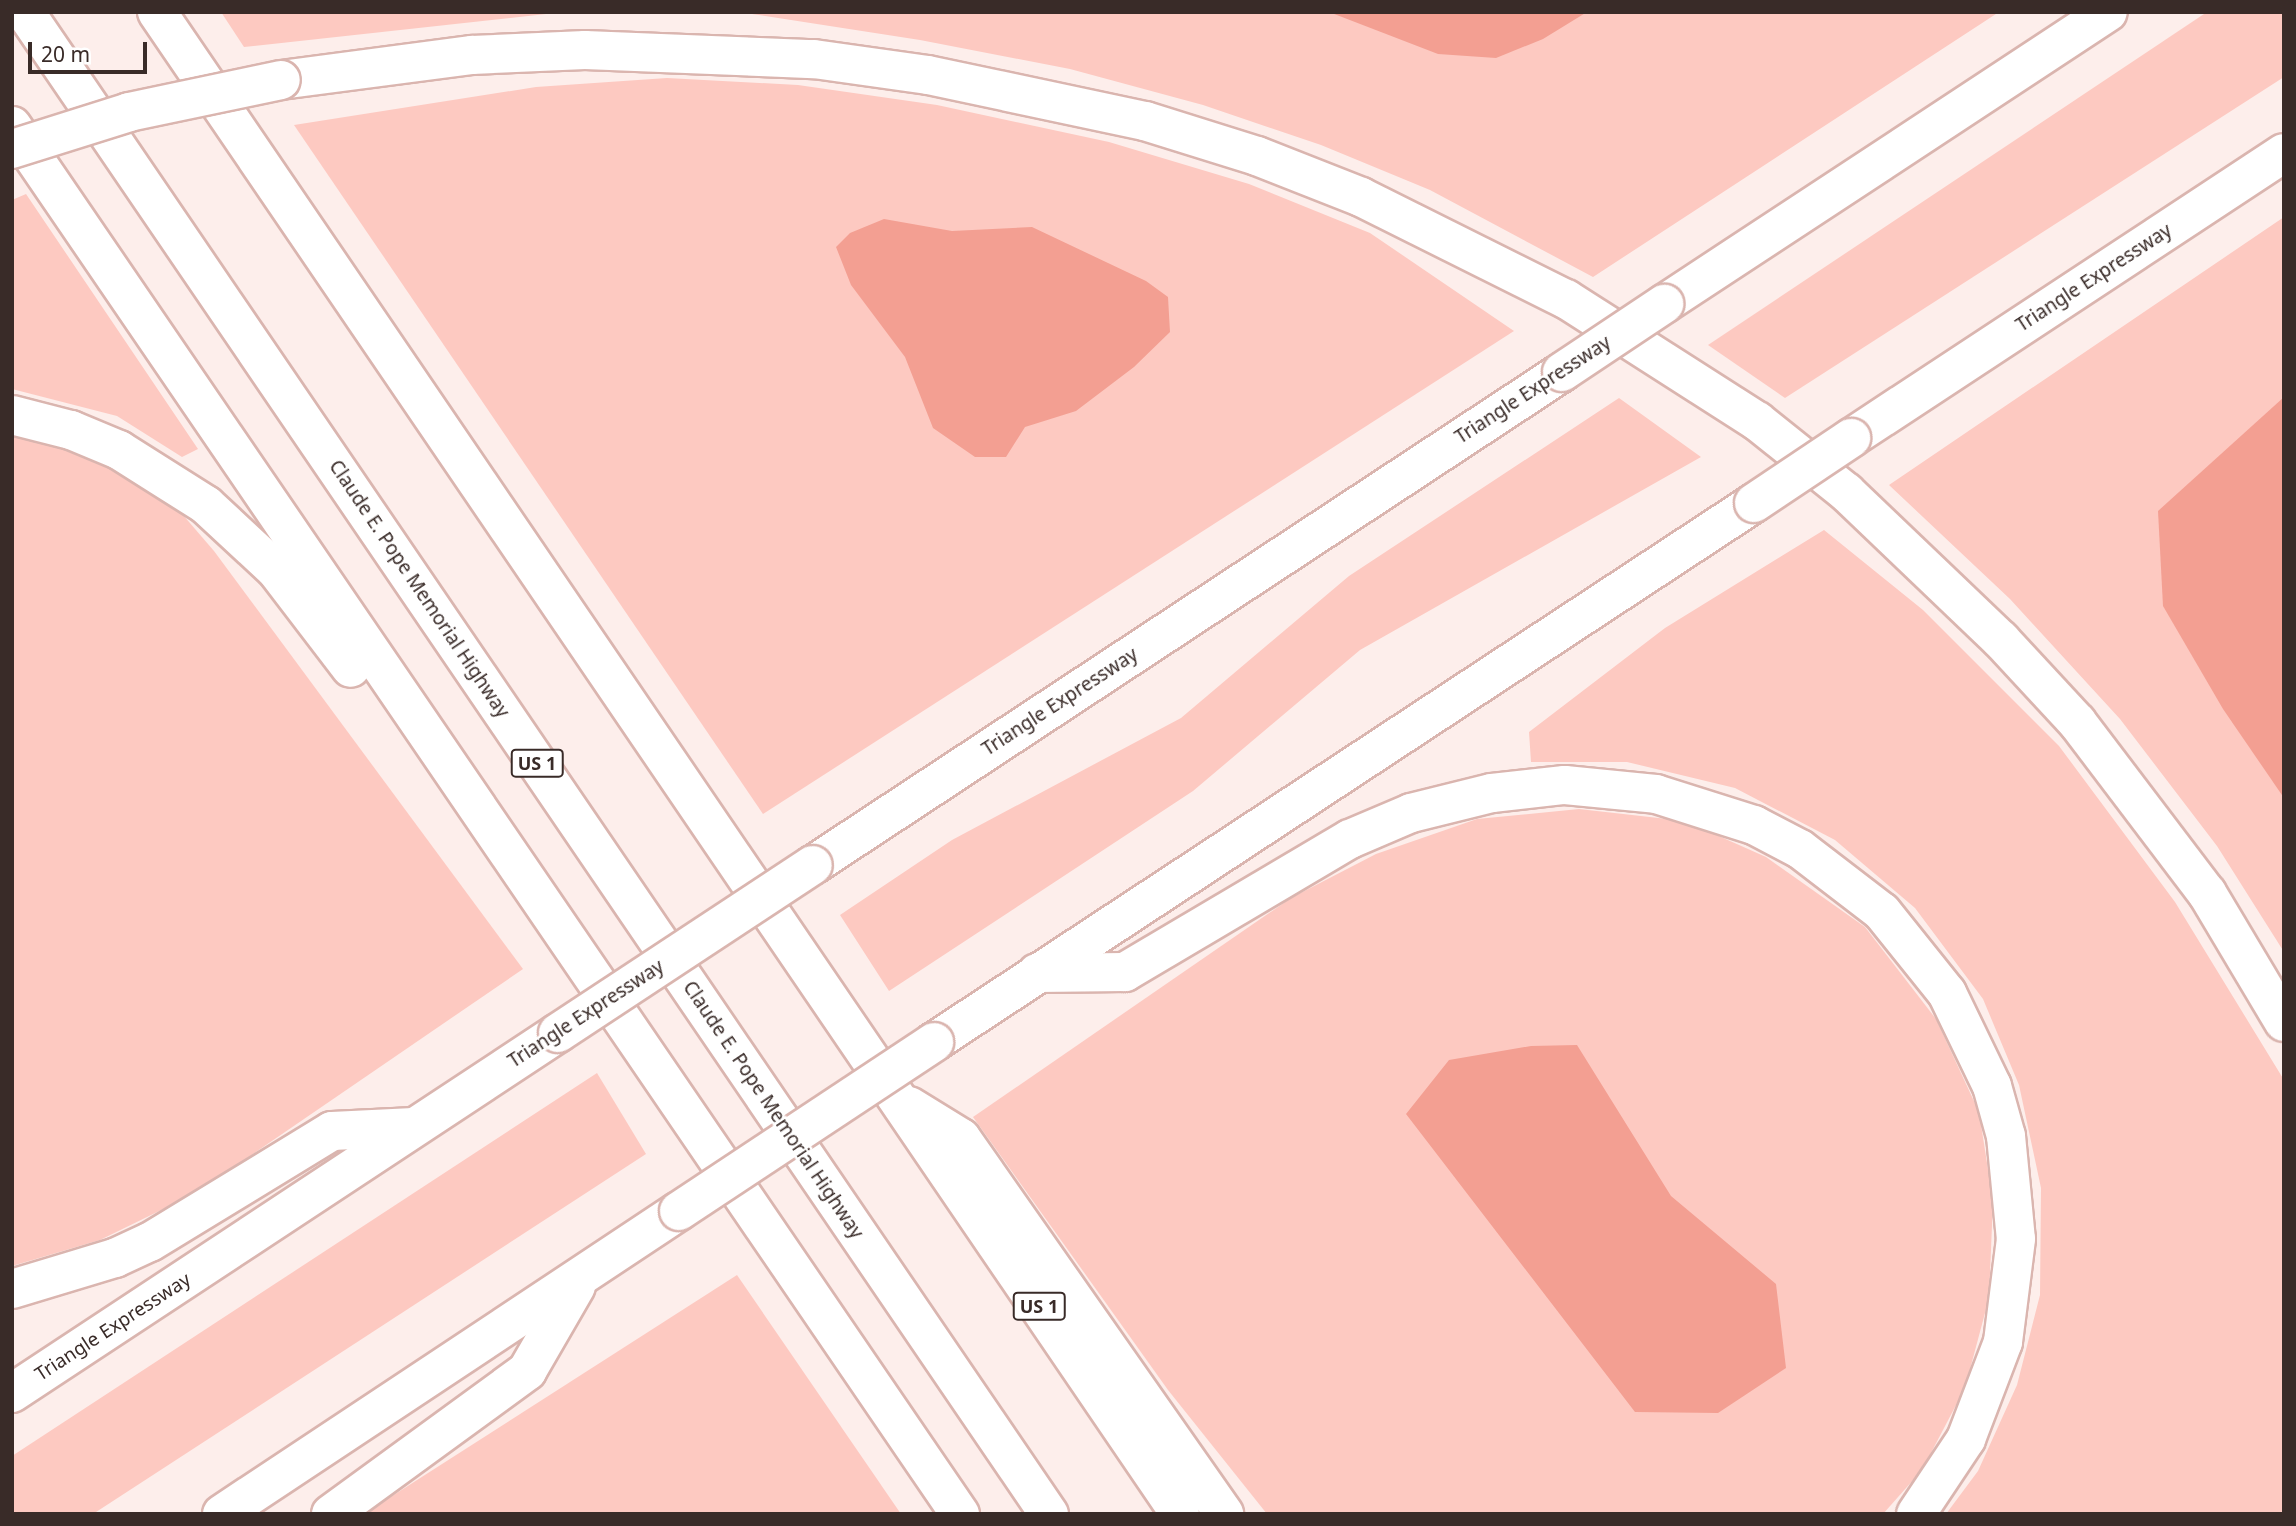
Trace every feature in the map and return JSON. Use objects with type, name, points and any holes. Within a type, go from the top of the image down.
[{"type":"highway","name":"Claude E. Pope Memorial Highway","points":[[25,12],[1049,1514]]},
{"type":"highway","name":"US 1","points":[[158,12],[1180,1514]]},
{"type":"highway","name":"Triangle Expressway","points":[[12,1393],[2108,12]]},
{"type":"highway","points":[[12,149],[129,112],[281,80],[472,55],[585,50],[814,59],[928,75],[1145,121],[1257,156],[1361,197],[1577,306],[1757,421],[1856,501],[2001,640],[2077,722],[2207,892],[2284,1022]]},
{"type":"highway","points":[[12,127],[960,1514]]},
{"type":"highway","name":"Triangle Expressway","points":[[222,1514],[1037,973],[2284,153]]},
{"type":"highway","points":[[12,415],[71,430],[119,450],[206,505],[276,570],[394,728],[448,764]]},
{"type":"highway","points":[[1037,973],[1125,972],[1350,839],[1411,813],[1492,793],[1565,785],[1656,794],[1754,825],[1800,849],[1882,912],[1932,972],[1972,1038],[2006,1136],[2016,1240],[2003,1342],[1966,1439],[1916,1514]]},
{"type":"highway","points":[[897,1099],[961,1138],[1224,1514]]},
{"type":"highway","points":[[12,1289],[115,1258],[150,1242],[332,1131],[416,1127]]},
{"type":"highway","points":[[798,1276],[822,1350],[929,1514]]},
{"type":"highway","points":[[331,1514],[527,1371],[579,1279]]},
{"type":"shaded area","points":[[221,12],[564,12],[244,47]]},
{"type":"shaded area","points":[[693,12],[1999,12],[1593,277],[1430,190],[1321,145],[1203,105],[1070,69],[920,40],[752,14]]},
{"type":"shaded area","points":[[1329,12],[1587,12],[1543,39],[1496,58],[1438,54]]},
{"type":"shaded area","points":[[2207,12],[2284,12],[2284,77],[1785,398],[1708,345]]},
{"type":"shaded area","points":[[667,78],[798,85],[937,105],[1109,142],[1249,184],[1370,233],[1514,331],[763,814],[294,125],[536,87]]},
{"type":"shaded area","points":[[26,194],[198,449],[182,457],[117,416],[12,389],[12,200]]},
{"type":"shaded area","points":[[2284,217],[2284,952],[2217,846],[2120,719],[2010,599],[1889,485]]},
{"type":"shaded area","points":[[884,219],[952,231],[1032,227],[1146,281],[1168,297],[1170,332],[1134,367],[1076,411],[1025,427],[1006,457],[975,457],[933,428],[905,357],[851,285],[836,247],[850,233]]},
{"type":"shaded area","points":[[2284,397],[2284,798],[2223,709],[2163,606],[2158,511]]},
{"type":"shaded area","points":[[1619,398],[1701,457],[1360,650],[1193,791],[889,991],[840,915],[952,840],[1181,718],[1349,576]]},
{"type":"shaded area","points":[[12,435],[86,456],[171,501],[214,551],[523,969],[196,1193],[100,1240],[12,1266]]},
{"type":"shaded area","points":[[1824,530],[1923,610],[2059,746],[2175,902],[2284,1080],[2284,1514],[1946,1514],[1978,1471],[2017,1385],[2040,1295],[2041,1188],[2019,1085],[1983,999],[1915,908],[1835,840],[1735,788],[1627,762],[1531,762],[1529,732],[1665,628]]},
{"type":"shaded area","points":[[1579,809],[1685,821],[1766,857],[1865,927],[1936,1019],[1979,1112],[1993,1201],[1989,1298],[1965,1388],[1922,1470],[1883,1514],[1267,1514],[1168,1390],[973,1117],[1291,898],[1376,854],[1477,819]]},
{"type":"shaded area","points":[[1577,1045],[1671,1196],[1776,1284],[1786,1368],[1718,1413],[1635,1412],[1406,1114],[1449,1060],[1531,1046]]},
{"type":"shaded area","points":[[597,1073],[646,1154],[93,1514],[12,1514],[12,1456]]},
{"type":"shaded area","points":[[737,1275],[901,1514],[364,1514]]}]
